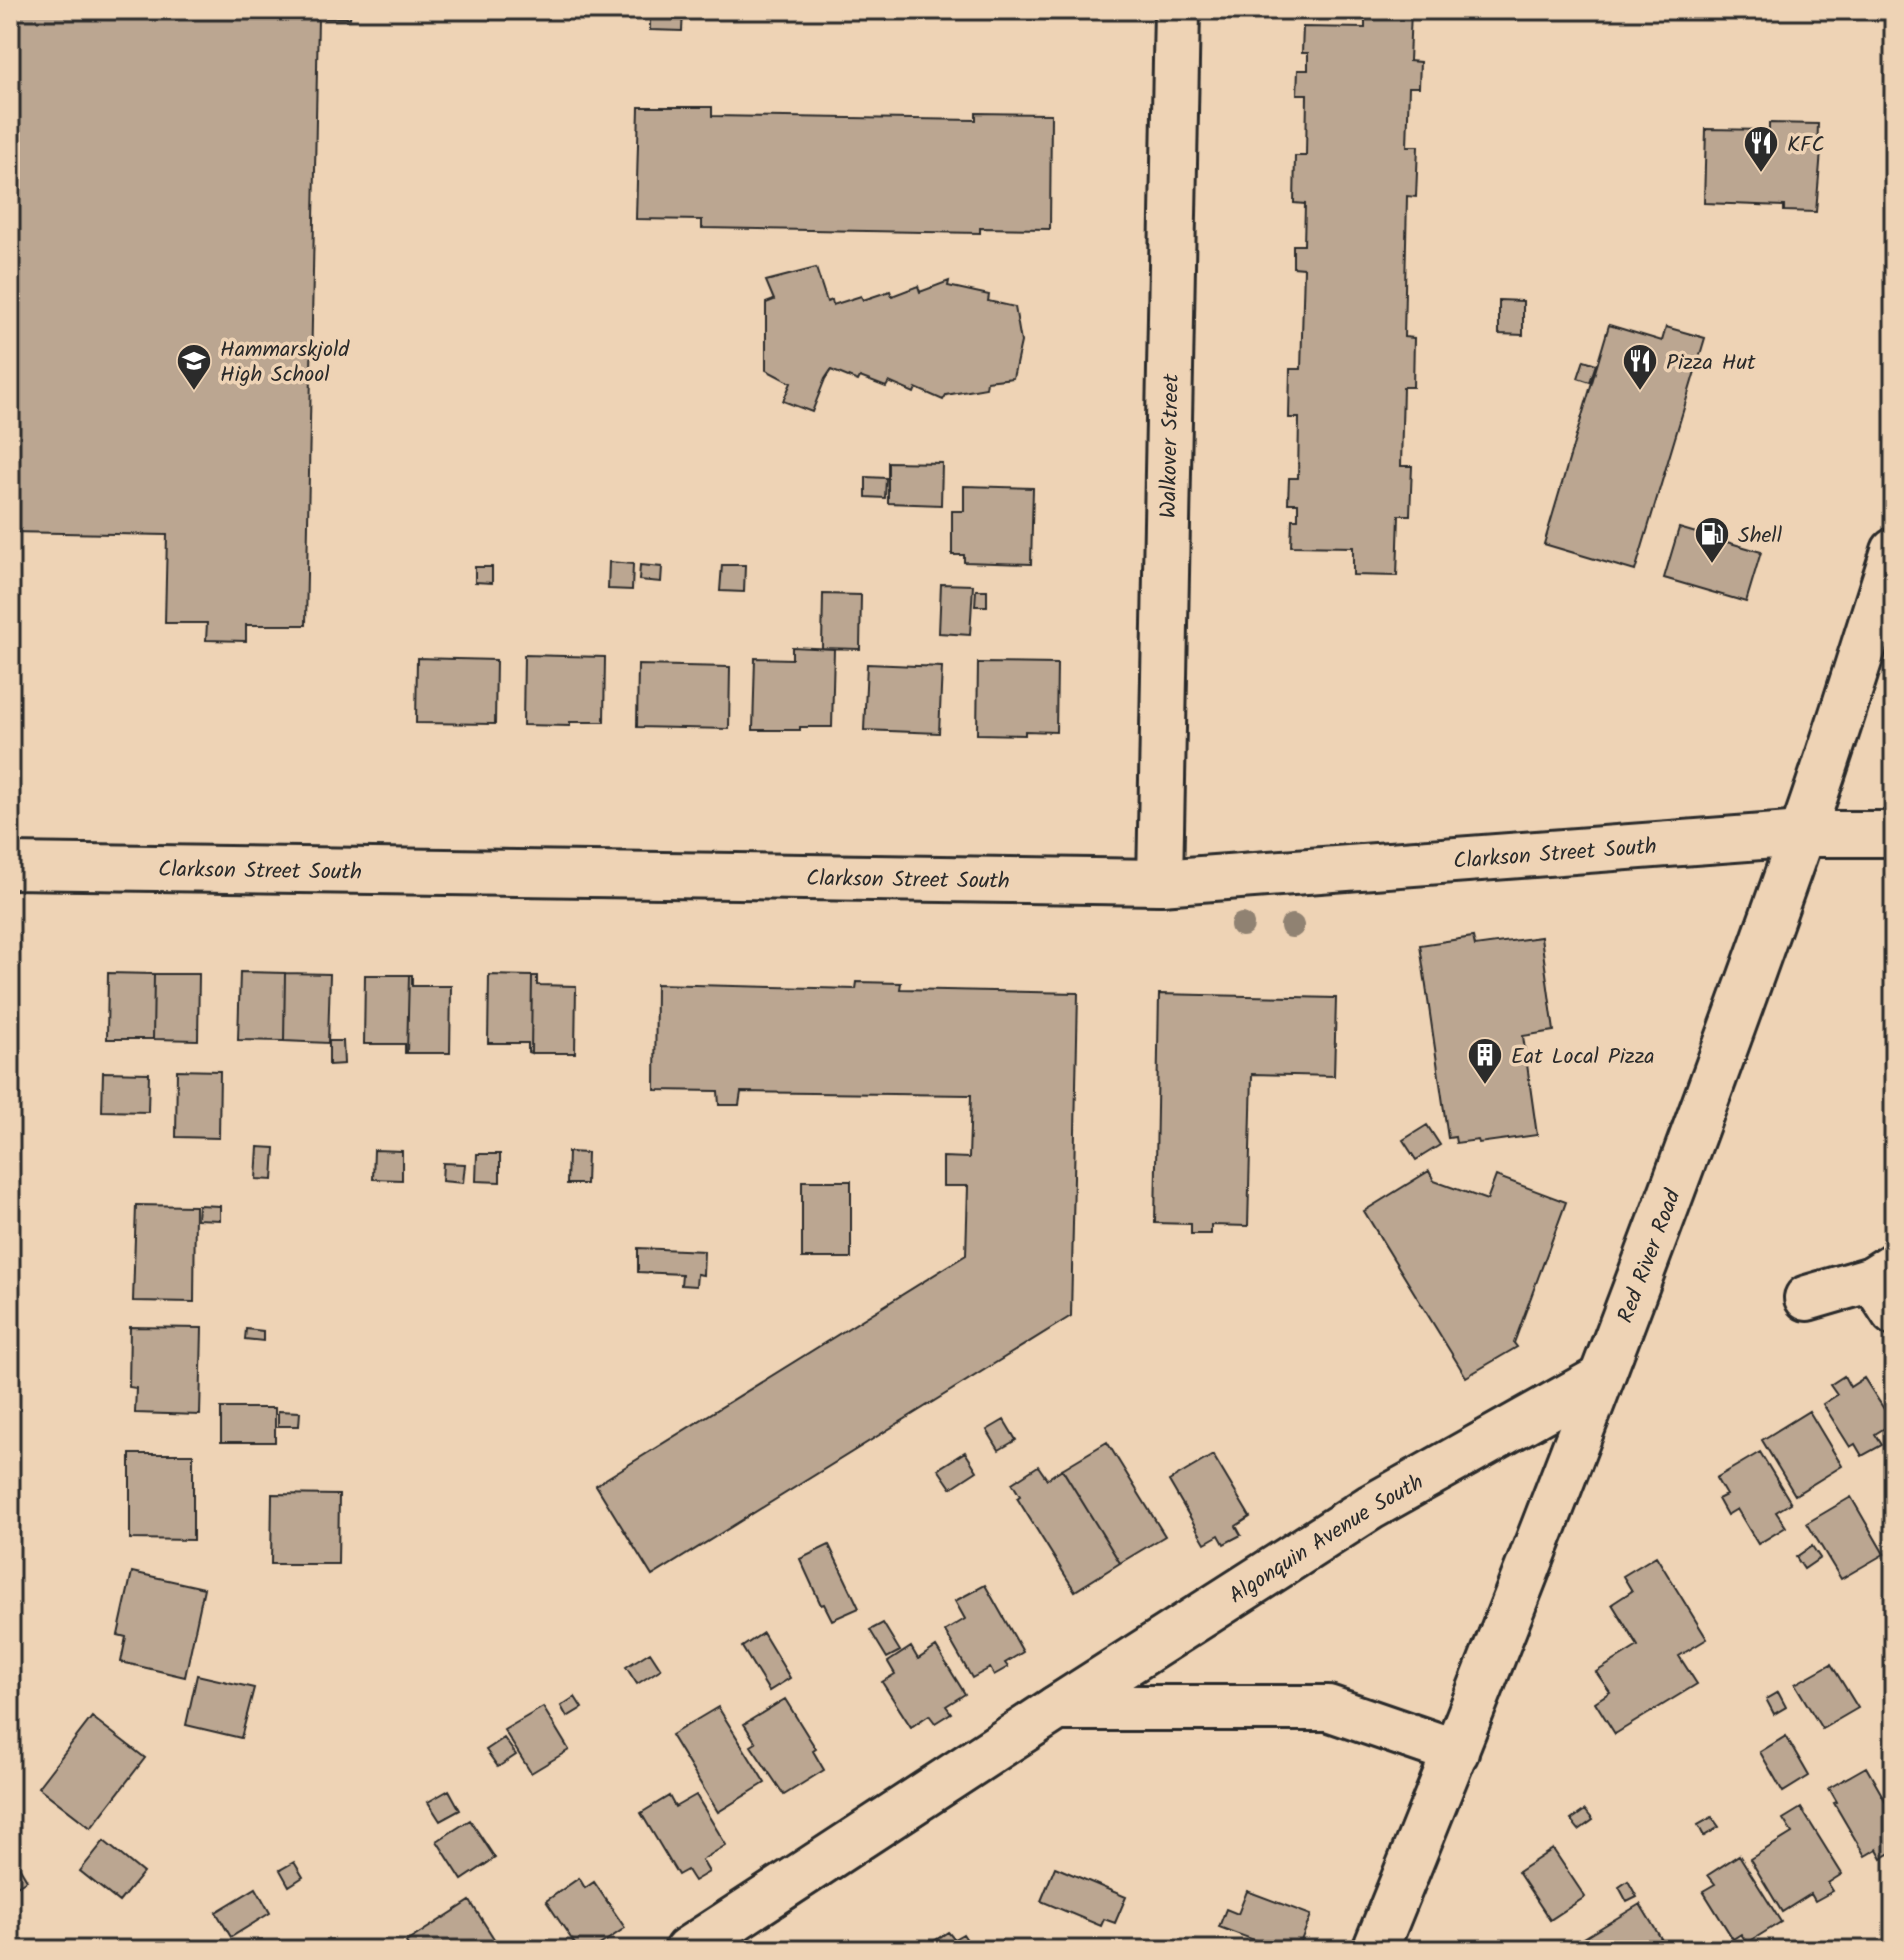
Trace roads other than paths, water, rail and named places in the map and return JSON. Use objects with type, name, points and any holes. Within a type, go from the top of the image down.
[{"type":"main road","name":"Walkover Street","points":[[1160,882],[1177,10]]},
{"type":"main road","name":"Red River Road","points":[[1375,1950],[1456,1752],[1601,1378],[1802,834],[1894,551]]},
{"type":"main road","name":"Clarkson Street South","points":[[10,866],[1160,882],[1802,834],[1894,834]]},
{"type":"main road","points":[[1807,1298],[1887,1286]]},
{"type":"main road","name":"Algonquin Avenue South","points":[[687,1950],[1371,1507],[1601,1378]]},
{"type":"main road","points":[[1057,1708],[1328,1708],[1456,1752]]},
{"type":"place","name":"KFC","points":[[1761,174]]},
{"type":"place","name":"Hammarskjold High School","points":[[194,392]]},
{"type":"place","name":"Pizza Hut","points":[[1640,392]]},
{"type":"place","name":"Shell","points":[[1712,565]]},
{"type":"place","name":"Eat Local Pizza","points":[[1485,1086]]}]
